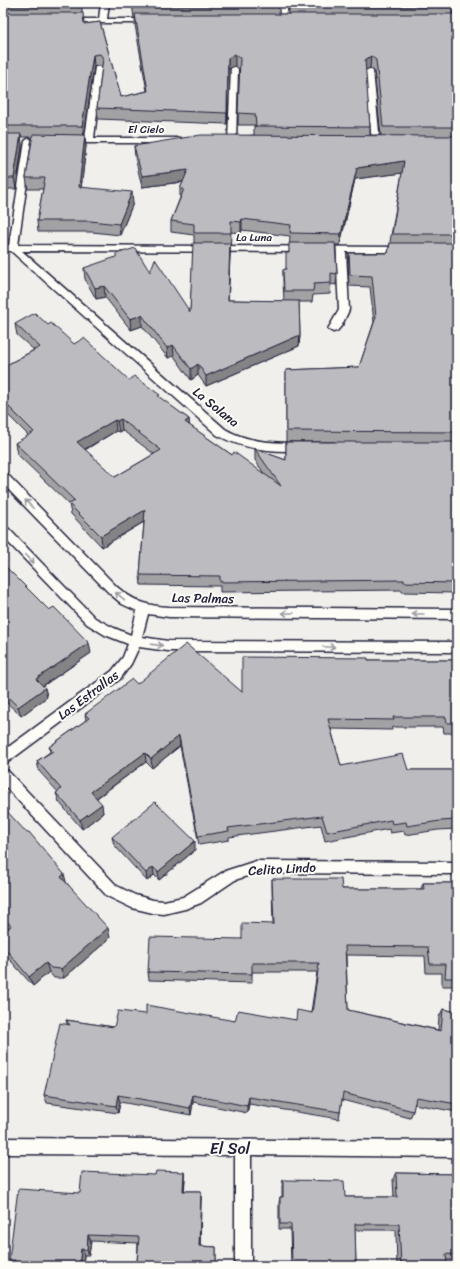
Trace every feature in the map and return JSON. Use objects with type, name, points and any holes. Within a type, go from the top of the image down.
[{"type":"lane","points":[[103,21],[105,3]]},
{"type":"lane","points":[[283,3],[284,21]]},
{"type":"lane","points":[[454,3],[454,22]]},
{"type":"lane","points":[[57,21],[158,21]]},
{"type":"lane","points":[[89,141],[98,69]]},
{"type":"lane","points":[[232,141],[234,69]]},
{"type":"lane","points":[[369,71],[376,142]]},
{"type":"lane","points":[[8,248],[29,141]]},
{"type":"lane","name":"El Cielo","points":[[59,141],[192,141]]},
{"type":"lane","name":"La Luna","points":[[8,248],[411,250]]},
{"type":"lane","name":"La Solana","points":[[8,248],[226,435],[242,442],[257,446],[311,448]]},
{"type":"lane","points":[[333,329],[338,323],[344,310],[341,249]]},
{"type":"lane","name":"Las Palmas","points":[[3,477],[113,590],[131,604],[143,609],[169,612],[457,614]]},
{"type":"lane","points":[[3,530],[91,621],[119,637],[136,642],[168,646],[457,647]]},
{"type":"lane","name":"Las Estrallas","points":[[3,758],[116,675],[125,665],[136,642],[143,609]]},
{"type":"lane","name":"Celito Lindo","points":[[3,775],[112,891],[127,900],[144,906],[165,907],[181,904],[196,898],[236,872],[256,867],[457,868]]},
{"type":"lane","name":"El Sol","points":[[3,1146],[457,1149]]},
{"type":"lane","points":[[243,1148],[243,1266]]},
{"type":"building","points":[[3,3],[81,3],[82,6],[3,6]]},
{"type":"building","points":[[133,3],[279,3],[279,6],[133,6]]},
{"type":"building","points":[[290,3],[452,3],[453,7],[290,6]]},
{"type":"building","points":[[3,13],[83,13],[84,24],[100,22],[121,97],[148,91],[135,14],[457,14],[457,127],[383,127],[376,60],[371,56],[365,60],[370,127],[254,126],[256,126],[255,114],[238,113],[240,58],[235,54],[228,58],[227,113],[97,108],[103,58],[100,54],[93,55],[82,126],[3,126]]},
{"type":"building","points":[[3,134],[21,134],[14,178],[3,178]]},
{"type":"building","points":[[33,134],[85,135],[79,187],[132,192],[119,224],[90,221],[37,221],[45,178],[26,178]]},
{"type":"building","points":[[201,135],[457,136],[457,234],[392,234],[404,161],[357,168],[341,234],[290,233],[291,225],[242,219],[241,222],[231,221],[231,233],[194,233],[194,224],[171,221],[184,189],[180,189],[188,170],[142,176],[134,146]]},
{"type":"building","points":[[193,243],[230,243],[228,300],[299,301],[300,335],[206,376],[198,364],[191,369],[173,345],[167,348],[142,315],[130,319],[104,286],[95,288],[84,268],[116,257],[116,254],[135,248],[150,272],[155,259],[190,312]]},
{"type":"building","points":[[289,243],[335,243],[337,274],[331,273],[331,283],[314,284],[313,291],[284,291],[283,270],[286,269],[286,253],[289,253]]},
{"type":"building","points":[[390,243],[457,243],[457,432],[286,431],[286,370],[359,367],[376,317],[372,276],[350,275],[349,253],[388,253]]},
{"type":"building","points":[[35,313],[48,325],[51,323],[74,344],[84,338],[129,380],[134,376],[189,419],[185,422],[232,455],[234,452],[281,486],[255,449],[286,460],[286,442],[457,442],[457,583],[404,582],[404,580],[220,582],[220,576],[140,575],[145,510],[101,536],[69,504],[75,501],[15,443],[34,432],[3,401],[3,367],[40,347],[15,324]],"holes":[[[121,419],[161,450],[115,477],[77,442],[115,420],[117,421]]]},
{"type":"building","points":[[3,564],[49,610],[54,607],[89,643],[36,679],[45,688],[18,707],[3,692]]},
{"type":"building","points":[[186,644],[242,692],[242,657],[368,658],[368,660],[457,660],[457,723],[447,723],[446,717],[393,717],[394,720],[328,719],[341,766],[403,754],[408,770],[457,770],[457,820],[407,826],[406,822],[392,824],[391,820],[327,832],[322,816],[228,828],[229,831],[198,836],[179,736],[151,759],[145,753],[91,792],[102,804],[80,820],[56,793],[61,789],[37,761],[53,751],[49,747],[89,718],[85,714],[132,679],[137,684]]},
{"type":"building","points":[[155,802],[195,841],[158,872],[153,867],[146,873],[112,837]]},
{"type":"building","points":[[3,807],[27,833],[29,832],[64,874],[61,877],[108,928],[61,969],[51,968],[46,963],[29,977],[3,946],[3,933],[11,926],[3,916]]},
{"type":"building","points":[[272,879],[341,879],[342,889],[424,889],[423,883],[457,883],[457,978],[445,978],[446,964],[430,964],[428,947],[345,946],[348,1010],[441,1031],[443,1009],[457,1012],[457,1104],[416,1097],[413,1111],[343,1093],[340,1112],[249,1097],[247,1106],[193,1095],[190,1108],[118,1095],[116,1106],[44,1095],[60,1023],[70,1025],[66,1020],[114,1027],[118,1011],[146,1014],[146,1005],[235,1021],[238,1010],[296,1020],[297,1010],[312,1013],[319,963],[252,963],[252,974],[148,972],[150,937],[242,939],[242,923],[274,924]]},
{"type":"building","points":[[156,1171],[184,1172],[183,1191],[201,1191],[199,1246],[216,1247],[216,1266],[155,1266],[155,1263],[137,1263],[139,1237],[88,1235],[87,1250],[81,1249],[79,1266],[14,1266],[15,1260],[9,1260],[18,1189],[80,1193],[82,1172],[155,1175]]},
{"type":"building","points":[[396,1173],[457,1174],[457,1255],[446,1254],[447,1266],[401,1266],[399,1224],[355,1224],[356,1266],[292,1266],[291,1224],[280,1224],[280,1197],[283,1197],[283,1180],[344,1181],[345,1197],[397,1197]]}]
